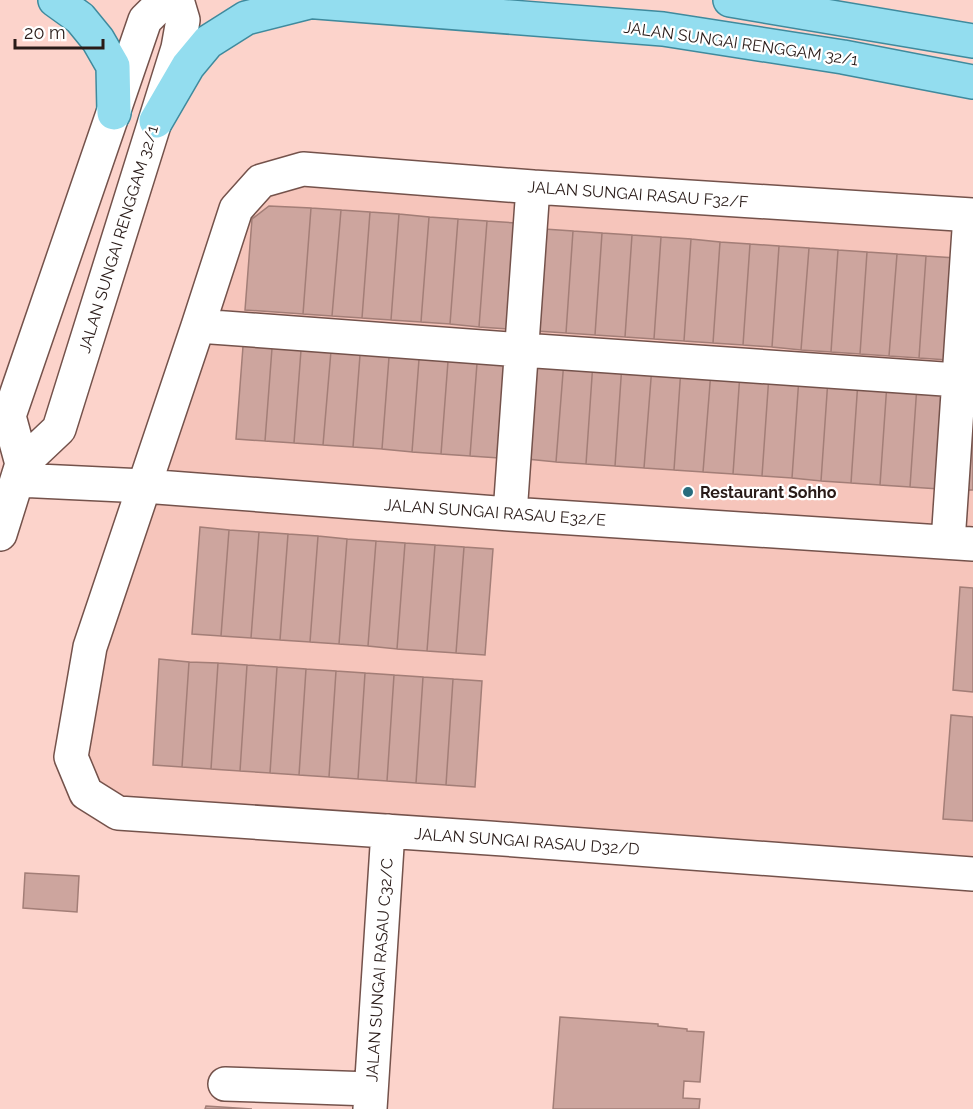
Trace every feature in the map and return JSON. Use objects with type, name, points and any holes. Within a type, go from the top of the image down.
[{"type":"main road","points":[[55,0],[80,18],[98,40],[113,66],[114,113]]},
{"type":"main road","points":[[730,0],[973,41]]},
{"type":"main road","name":"JALAN SUNGAI RENGGAM 32/1","points":[[156,121],[188,66],[208,42],[246,18],[302,1],[663,29],[843,57],[973,82]]},
{"type":"street","points":[[19,472],[9,416],[145,20],[165,0]]},
{"type":"street","name":"JALAN SUNGAI RENGGAM 32/1","points":[[0,534],[19,472],[59,429],[178,48],[183,20],[177,0]]},
{"type":"street","name":"JALAN SUNGAI RASAU F32/F","points":[[198,326],[236,209],[261,181],[303,169],[533,187],[972,215]]},
{"type":"street","points":[[510,514],[533,187]]},
{"type":"street","points":[[961,543],[972,215]]},
{"type":"street","points":[[144,486],[198,326],[966,381]]},
{"type":"street","name":"JALAN SUNGAI RASAU E32/E","points":[[19,472],[144,486],[510,514],[961,543]]},
{"type":"street","name":"JALAN SUNGAI RASAU D32/D","points":[[144,486],[90,647],[71,757],[86,793],[118,813],[973,874]]},
{"type":"street","name":"JALAN SUNGAI RASAU C32/C","points":[[370,1099],[388,831]]},
{"type":"street","points":[[225,1084],[370,1099]]},
{"type":"shaded area","points":[[309,179],[973,227],[973,864],[127,802],[95,783],[83,758],[98,659],[243,219],[265,192]]},
{"type":"building","points":[[269,206],[311,208],[303,314],[245,310],[252,219]]},
{"type":"building","points":[[311,208],[341,210],[332,316],[303,314]]},
{"type":"building","points":[[341,210],[370,212],[362,318],[332,316]]},
{"type":"building","points":[[370,212],[399,214],[391,320],[362,318]]},
{"type":"building","points":[[399,214],[429,217],[421,322],[391,320]]},
{"type":"building","points":[[429,217],[458,219],[450,324],[421,322]]},
{"type":"building","points":[[458,219],[487,221],[479,327],[450,324]]},
{"type":"building","points":[[487,221],[516,223],[508,329],[479,327]]},
{"type":"building","points":[[544,229],[573,231],[566,333],[536,331]]},
{"type":"building","points":[[573,231],[602,233],[595,335],[566,333]]},
{"type":"building","points":[[602,233],[632,235],[625,337],[595,335]]},
{"type":"building","points":[[632,235],[661,237],[654,339],[625,337]]},
{"type":"building","points":[[661,237],[691,239],[684,341],[654,339]]},
{"type":"building","points":[[691,239],[720,242],[713,343],[684,341]]},
{"type":"building","points":[[720,242],[750,244],[743,345],[713,343]]},
{"type":"building","points":[[750,244],[779,246],[772,347],[743,345]]},
{"type":"building","points":[[779,246],[809,248],[801,350],[772,347]]},
{"type":"building","points":[[809,248],[838,250],[831,352],[801,350]]},
{"type":"building","points":[[838,250],[867,252],[860,354],[831,352]]},
{"type":"building","points":[[867,252],[897,254],[889,356],[860,354]]},
{"type":"building","points":[[897,254],[926,256],[919,358],[889,356]]},
{"type":"building","points":[[926,256],[956,258],[948,360],[919,358]]},
{"type":"building","points":[[244,333],[273,335],[265,441],[236,439]]},
{"type":"building","points":[[273,335],[302,337],[294,443],[265,441]]},
{"type":"building","points":[[302,337],[332,339],[323,445],[294,443]]},
{"type":"building","points":[[332,339],[361,342],[353,447],[323,445]]},
{"type":"building","points":[[361,342],[390,344],[382,449],[353,447]]},
{"type":"building","points":[[390,344],[420,346],[412,452],[382,449]]},
{"type":"building","points":[[420,346],[449,348],[441,454],[412,452]]},
{"type":"building","points":[[449,348],[478,350],[470,456],[441,454]]},
{"type":"building","points":[[478,350],[507,352],[499,458],[470,456]]},
{"type":"building","points":[[534,358],[564,360],[556,462],[527,459]]},
{"type":"building","points":[[564,360],[593,362],[586,464],[556,462]]},
{"type":"building","points":[[593,362],[622,364],[615,466],[586,464]]},
{"type":"building","points":[[622,364],[652,366],[644,468],[615,466]]},
{"type":"building","points":[[652,366],[681,368],[674,470],[644,468]]},
{"type":"building","points":[[681,368],[711,371],[703,472],[674,470]]},
{"type":"building","points":[[711,371],[740,373],[733,474],[703,472]]},
{"type":"building","points":[[740,373],[769,375],[762,476],[733,474]]},
{"type":"building","points":[[769,375],[799,377],[792,478],[762,476]]},
{"type":"building","points":[[799,377],[828,379],[821,481],[792,478]]},
{"type":"building","points":[[828,379],[858,381],[851,483],[821,481]]},
{"type":"building","points":[[858,381],[887,383],[880,485],[851,483]]},
{"type":"building","points":[[887,383],[917,385],[910,487],[880,485]]},
{"type":"building","points":[[917,385],[946,387],[939,489],[910,487]]},
{"type":"building","points":[[973,406],[973,490],[967,490]]},
{"type":"building","points":[[200,527],[229,530],[221,636],[192,634]]},
{"type":"building","points":[[229,530],[259,532],[251,638],[221,636]]},
{"type":"building","points":[[259,532],[288,534],[280,640],[251,638]]},
{"type":"building","points":[[288,534],[318,536],[310,642],[280,640]]},
{"type":"building","points":[[318,536],[347,539],[339,644],[310,642]]},
{"type":"building","points":[[347,539],[376,541],[368,646],[339,644]]},
{"type":"building","points":[[376,541],[405,543],[397,649],[368,646]]},
{"type":"building","points":[[405,543],[435,545],[427,651],[397,649]]},
{"type":"building","points":[[435,545],[464,547],[456,653],[427,651]]},
{"type":"building","points":[[464,547],[493,549],[485,655],[456,653]]},
{"type":"building","points":[[960,587],[973,588],[973,692],[953,690]]},
{"type":"building","points":[[159,659],[189,662],[182,767],[153,765]]},
{"type":"building","points":[[189,662],[218,663],[211,769],[182,767]]},
{"type":"building","points":[[218,663],[247,665],[240,771],[211,769]]},
{"type":"building","points":[[247,665],[277,667],[270,773],[240,771]]},
{"type":"building","points":[[277,667],[306,669],[299,775],[270,773]]},
{"type":"building","points":[[306,669],[336,671],[329,777],[299,775]]},
{"type":"building","points":[[336,671],[365,673],[358,779],[329,777]]},
{"type":"building","points":[[365,673],[394,675],[387,781],[358,779]]},
{"type":"building","points":[[394,675],[423,677],[416,783],[387,781]]},
{"type":"building","points":[[423,677],[453,679],[446,785],[416,783]]},
{"type":"building","points":[[453,679],[482,681],[475,787],[446,785]]},
{"type":"building","points":[[951,715],[973,717],[973,821],[943,819]]},
{"type":"building","points":[[25,873],[79,876],[77,912],[23,908]]},
{"type":"building","points":[[560,1017],[658,1024],[658,1026],[704,1032],[700,1082],[684,1081],[683,1098],[700,1099],[699,1109],[553,1109]]},
{"type":"building","points":[[206,1106],[252,1109],[205,1109]]},
{"type":"place","name":"Restaurant Sohho","points":[[688,492]]}]
